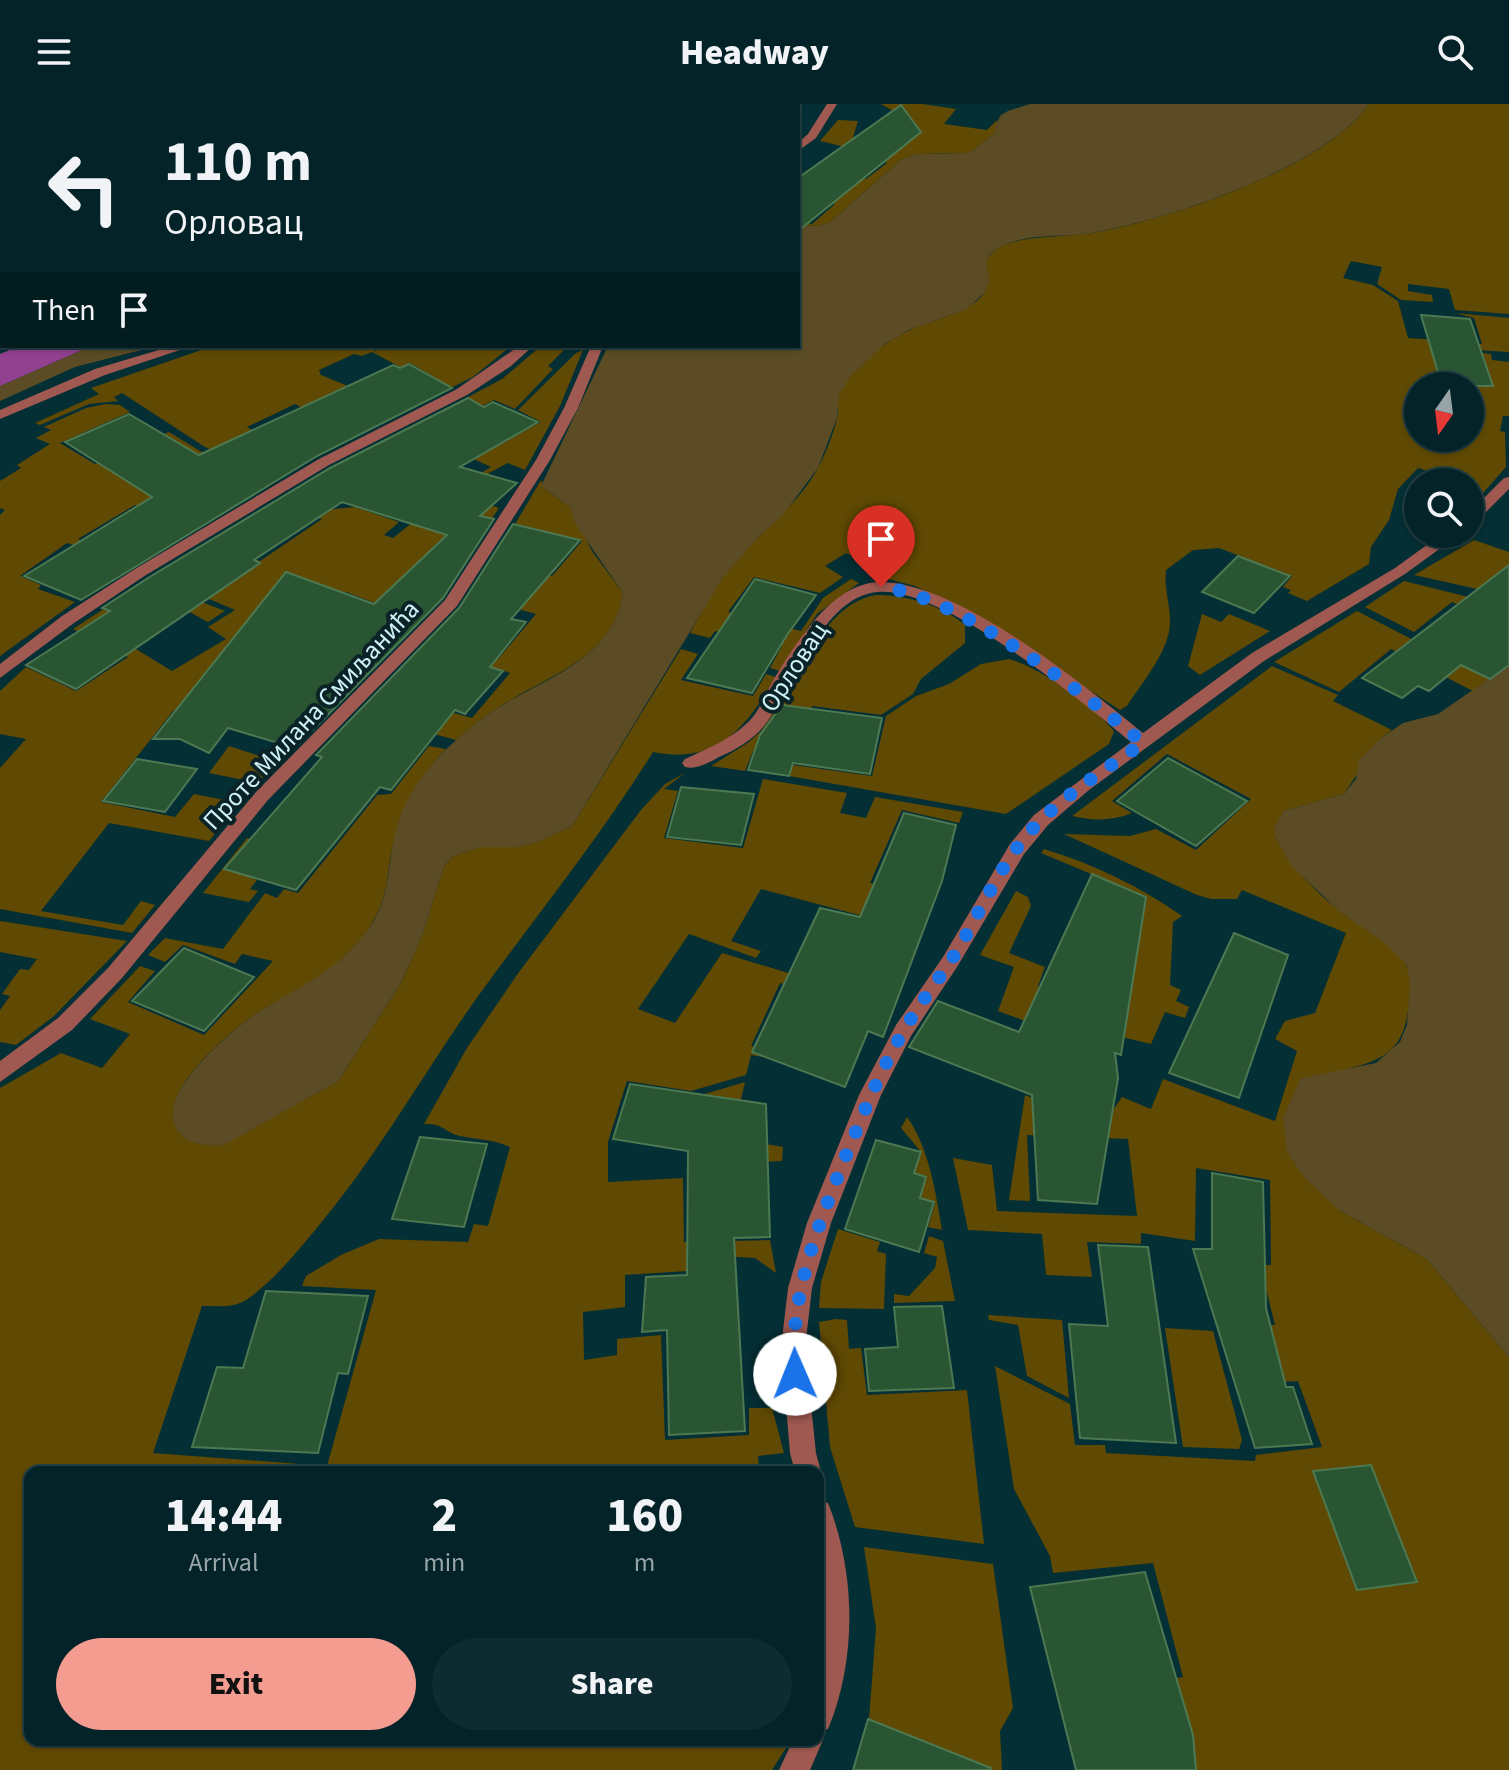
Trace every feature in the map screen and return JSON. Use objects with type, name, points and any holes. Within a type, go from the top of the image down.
[{"type":"street","points":[[800,146],[812,136],[832,104]]},
{"type":"street","points":[[0,415],[100,372],[179,348]]},
{"type":"street","points":[[0,673],[76,614],[156,563],[342,452],[464,392],[506,366],[525,348]]},
{"type":"street","name":"Проте Милана Смиљанића","points":[[0,1073],[65,1024],[115,973],[262,796],[451,603],[543,460],[571,408],[596,348]]},
{"type":"street","points":[[1484,506],[1509,481]]},
{"type":"street","points":[[806,1466],[793,1348],[800,1288],[819,1223],[870,1095],[903,1031],[950,962],[1017,849],[1041,820],[1258,657],[1432,548]]},
{"type":"street","name":"Орловац","points":[[691,763],[743,737],[760,721],[780,684],[829,614],[861,591],[881,587],[905,589],[969,620],[1106,712],[1143,743]]},
{"type":"street","points":[[824,1537],[837,1615],[834,1667],[824,1700]]},
{"type":"street","points":[[794,1770],[805,1746]]},
{"type":"shaded area","points":[[881,104],[923,104],[956,109],[944,124],[987,130],[997,120],[996,132],[970,153],[917,154],[902,159],[829,223],[800,225],[800,221],[812,224],[835,204],[800,195],[857,177],[866,179],[887,163],[875,154],[820,141],[838,120],[858,121],[853,137],[887,140],[893,111]]},
{"type":"shaded area","points":[[1030,104],[1369,104],[1347,127],[1318,149],[1242,188],[1123,226],[1005,244],[988,257],[989,282],[986,291],[967,309],[909,330],[885,344],[851,376],[839,394],[837,418],[818,468],[782,516],[759,536],[722,579],[572,826],[538,842],[518,847],[480,847],[453,856],[444,866],[422,936],[401,983],[338,1081],[224,1145],[204,1145],[180,1134],[173,1115],[176,1099],[184,1083],[210,1052],[249,1019],[336,963],[369,928],[385,893],[400,817],[412,792],[428,770],[446,749],[477,723],[583,658],[609,630],[618,613],[623,593],[576,525],[570,507],[541,486],[607,348],[800,348],[800,225],[829,223],[902,159],[917,154],[970,153],[996,132],[995,126],[1001,115]]},
{"type":"shaded area","points":[[1369,104],[1509,104],[1509,314],[1455,310],[1449,289],[1408,284],[1408,291],[1432,295],[1433,302],[1401,300],[1377,284],[1382,267],[1351,261],[1343,278],[1373,285],[1398,301],[1408,338],[1463,342],[1475,352],[1491,354],[1492,360],[1509,362],[1509,416],[1503,416],[1500,431],[1505,432],[1506,467],[1484,492],[1484,468],[1404,468],[1404,483],[1398,489],[1389,520],[1371,547],[1369,564],[1307,601],[1288,593],[1291,590],[1283,587],[1292,576],[1219,548],[1193,550],[1166,570],[1170,620],[1166,643],[1127,706],[1120,710],[965,610],[915,586],[877,576],[872,569],[874,567],[846,553],[825,566],[843,577],[820,593],[754,577],[728,612],[801,631],[823,598],[851,579],[859,583],[817,614],[780,671],[770,668],[782,646],[715,631],[710,638],[690,633],[732,565],[809,483],[828,445],[838,416],[839,394],[850,376],[892,340],[966,308],[977,300],[985,290],[988,278],[985,263],[996,249],[1023,240],[1087,234],[1166,215],[1245,186],[1319,149],[1348,127]]},
{"type":"shaded area","points":[[1455,313],[1509,318],[1509,352],[1476,350],[1467,343],[1482,344],[1474,318]]},
{"type":"shaded area","points":[[14,348],[86,348],[0,386],[0,354]]},
{"type":"shaded area","points":[[86,348],[149,348],[75,367],[0,401],[0,386]]},
{"type":"shaded area","points":[[207,348],[370,348],[375,351],[382,348],[509,348],[473,377],[409,408],[393,400],[439,380],[410,363],[400,367],[372,352],[362,356],[354,354],[319,370],[321,375],[360,391],[336,427],[295,404],[247,427],[283,449],[230,458],[205,447],[122,393],[114,397],[118,401],[89,404],[40,425],[35,423],[99,394],[91,388]]},
{"type":"shaded area","points":[[539,348],[566,348],[548,366],[553,369],[515,409],[494,400],[439,429],[423,421],[502,379]]},
{"type":"shaded area","points":[[583,350],[560,406],[525,470],[508,463],[489,473],[463,496],[499,508],[474,545],[451,491],[491,467],[460,453],[481,441],[496,447],[541,422],[518,410],[576,353]]},
{"type":"shaded area","points":[[120,405],[130,412],[60,443],[95,464],[169,432],[200,451],[242,470],[154,512],[135,505],[78,539],[132,566],[67,543],[20,576],[41,585],[38,589],[75,602],[0,656],[0,515],[5,510],[0,508],[0,481],[21,468],[17,465],[50,444],[36,438],[51,430],[44,427],[86,408]]},
{"type":"shaded area","points":[[541,480],[545,489],[570,507],[592,551],[623,593],[609,632],[581,659],[496,709],[456,740],[364,715],[383,693],[472,718],[510,673],[465,658],[471,652],[498,659],[536,614],[510,607],[517,568],[552,576],[582,541],[521,525],[514,532],[511,531]]},
{"type":"shaded area","points":[[279,502],[314,511],[355,507],[399,522],[384,535],[393,538],[413,522],[448,533],[429,551],[460,560],[391,609],[346,592],[296,631],[276,711],[252,735],[240,732],[255,713],[174,710],[101,802],[175,817],[194,794],[240,803],[209,841],[109,823],[41,911],[123,925],[141,901],[155,905],[132,933],[0,909],[0,768],[26,739],[0,734],[0,691],[26,667],[76,691],[128,657],[73,629],[125,595],[176,592],[225,611],[208,622],[184,609],[126,643],[172,671],[226,639],[208,627],[235,610],[183,588],[214,544],[260,561],[322,519]]},
{"type":"shaded area","points":[[1484,543],[1509,552],[1509,596],[1414,575],[1460,548],[1484,548]]},
{"type":"shaded area","points":[[1404,581],[1509,607],[1502,625],[1452,602],[1414,632],[1365,607]]},
{"type":"shaded area","points":[[876,595],[911,599],[945,612],[965,625],[965,643],[921,679],[913,694],[881,715],[812,706],[797,758],[753,751],[745,771],[711,766],[761,731],[823,631],[839,614],[856,602]]},
{"type":"shaded area","points":[[1357,611],[1489,679],[1473,691],[1391,649],[1339,692],[1274,662]]},
{"type":"shaded area","points":[[1202,614],[1221,622],[1229,614],[1270,631],[1200,675],[1188,666]]},
{"type":"shaded area","points":[[681,649],[698,654],[681,680],[753,696],[766,674],[776,677],[753,712],[727,739],[695,753],[675,755],[653,752],[589,847],[476,999],[359,1173],[316,1229],[276,1274],[249,1298],[232,1305],[202,1306],[153,1453],[327,1466],[24,1466],[24,1746],[787,1746],[772,1770],[0,1770],[0,1088],[61,1053],[102,1068],[130,1034],[90,1019],[140,966],[155,971],[128,1002],[204,1035],[273,961],[242,954],[235,964],[183,945],[165,962],[148,955],[165,938],[223,949],[265,893],[277,898],[284,889],[298,893],[377,795],[391,794],[429,746],[446,749],[409,800],[393,844],[383,900],[364,935],[326,972],[270,1005],[222,1041],[180,1090],[174,1107],[174,1123],[184,1137],[208,1145],[224,1144],[338,1081],[401,983],[422,936],[444,866],[453,856],[480,847],[518,847],[572,826]]},
{"type":"shaded area","points":[[1009,659],[1037,671],[1066,689],[1114,731],[1109,744],[1006,814],[789,776],[793,765],[872,776],[886,716],[916,696],[949,684],[981,664]]},
{"type":"shaded area","points":[[1509,665],[1509,1357],[1427,1259],[1339,1210],[1306,1179],[1287,1153],[1283,1118],[1301,1078],[1376,1063],[1400,1042],[1407,1025],[1410,986],[1407,965],[1385,943],[1339,911],[1291,865],[1275,836],[1275,826],[1284,811],[1344,794],[1356,779],[1359,760],[1381,738],[1403,723],[1438,714]]},
{"type":"shaded area","points":[[1272,666],[1338,695],[1333,701],[1392,730],[1381,738],[1344,794],[1284,811],[1275,836],[1312,886],[1340,911],[1395,950],[1410,974],[1407,1019],[1398,1042],[1382,1057],[1343,1070],[1339,1210],[1427,1259],[1509,1357],[1509,1770],[1115,1770],[1094,1692],[1183,1677],[1153,1563],[1053,1573],[1050,1556],[1014,1489],[995,1366],[1070,1404],[1075,1445],[1105,1445],[1106,1453],[1255,1461],[1256,1455],[1322,1447],[1298,1381],[1247,1384],[1232,1326],[1275,1325],[1260,1265],[1271,1265],[1270,1180],[1196,1168],[1195,1241],[1141,1233],[1141,1244],[1087,1242],[1092,1277],[1046,1275],[1042,1234],[968,1230],[953,1158],[992,1165],[997,1211],[1137,1216],[1128,1139],[1027,1135],[1030,1201],[1009,1200],[1025,1095],[1102,1126],[1122,1097],[1151,1109],[1163,1079],[1275,1121],[1297,1051],[1275,1039],[1285,1021],[1315,1013],[1346,933],[1242,890],[1237,899],[1211,899],[1197,895],[1064,834],[1130,836],[1156,829],[1196,850],[1251,799],[1167,754],[1112,801],[1132,813],[1102,819],[1072,816]]},
{"type":"shaded area","points":[[229,746],[278,762],[258,783],[209,773]]},
{"type":"shaded area","points":[[685,773],[664,789],[678,791],[664,838],[743,848],[763,779],[847,793],[840,813],[866,818],[875,797],[963,812],[959,823],[902,810],[870,883],[883,886],[874,919],[761,889],[731,941],[761,951],[756,958],[689,934],[638,1009],[675,1023],[722,953],[828,985],[823,996],[780,983],[751,1046],[819,1067],[751,1055],[746,1075],[691,1091],[627,1081],[608,1142],[608,1182],[683,1178],[684,1242],[770,1240],[776,1273],[755,1258],[723,1256],[719,1269],[625,1275],[625,1307],[583,1312],[584,1360],[617,1355],[617,1339],[661,1335],[665,1440],[749,1435],[749,1408],[772,1408],[784,1453],[758,1456],[759,1466],[327,1466],[376,1290],[302,1286],[306,1276],[341,1255],[379,1239],[468,1242],[474,1224],[488,1226],[510,1147],[424,1124],[467,1048],[519,972],[641,810],[665,784]]},
{"type":"shaded area","points":[[247,838],[272,845],[246,876],[257,880],[250,889],[258,891],[249,902],[203,893]]},
{"type":"shaded area","points":[[1044,849],[1116,877],[1182,916],[1173,922],[1170,985],[1181,990],[1176,1001],[1189,1007],[1185,1018],[1165,1012],[1151,1044],[1055,1021],[1028,1022],[998,1011],[1014,967],[980,955],[1016,891],[1028,897],[1031,906],[1009,953],[1045,967],[1038,986],[1109,1011],[1139,941],[1146,897],[1041,853]]},
{"type":"shaded area","points":[[0,921],[127,941],[54,1016],[16,1045],[0,1042],[0,1010],[10,996],[2,994],[20,969],[29,970],[37,959],[0,952]]},
{"type":"shaded area","points":[[745,1082],[732,1138],[783,1147],[782,1161],[731,1163],[698,1096]]},
{"type":"shaded area","points":[[907,1117],[926,1156],[942,1230],[928,1227],[935,1203],[921,1197],[927,1176],[915,1173],[921,1152],[901,1128]]},
{"type":"shaded area","points":[[838,1229],[880,1242],[877,1251],[886,1254],[884,1309],[819,1308],[821,1282]]},
{"type":"shaded area","points":[[929,1236],[943,1241],[955,1301],[894,1303],[894,1294],[909,1296],[935,1268],[937,1257],[924,1253]]},
{"type":"shaded area","points":[[988,1315],[1062,1320],[1069,1398],[1027,1376],[1018,1325],[989,1320]]},
{"type":"shaded area","points":[[847,1320],[849,1349],[861,1348],[867,1395],[967,1390],[984,1544],[855,1527],[830,1447],[819,1322]]},
{"type":"shaded area","points":[[1165,1328],[1213,1331],[1242,1440],[1239,1449],[1183,1447]]},
{"type":"shaded area","points":[[864,1547],[993,1564],[1013,1708],[1000,1731],[1002,1770],[935,1770],[918,1760],[923,1741],[869,1719],[876,1628]]},
{"type":"building","points":[[901,105],[921,132],[800,229],[800,177]]},
{"type":"building","points":[[1421,315],[1470,319],[1493,386],[1484,386],[1484,372],[1438,372]]},
{"type":"building","points":[[409,364],[452,388],[317,456],[81,600],[24,576],[152,497],[65,442],[129,414],[199,455],[393,365],[400,368]]},
{"type":"building","points":[[468,398],[484,407],[493,402],[538,422],[460,467],[517,483],[480,516],[494,519],[443,598],[295,748],[228,728],[209,753],[180,739],[153,739],[286,572],[374,604],[447,535],[342,502],[254,560],[260,563],[76,689],[26,665],[110,611],[102,608],[148,578],[330,468]]},
{"type":"building","points":[[513,524],[580,540],[511,619],[526,622],[490,667],[503,671],[465,714],[455,710],[391,790],[380,787],[296,890],[224,869],[322,757],[316,755],[459,608]]},
{"type":"building","points":[[1238,556],[1290,576],[1254,613],[1202,592]]},
{"type":"building","points":[[1509,565],[1509,665],[1490,679],[1461,665],[1429,691],[1418,686],[1402,698],[1362,678]]},
{"type":"building","points":[[755,579],[816,595],[787,635],[752,693],[687,678]]},
{"type":"building","points":[[782,705],[882,718],[870,774],[793,763],[789,776],[748,770],[760,735]]},
{"type":"building","points":[[1168,758],[1247,801],[1196,846],[1117,801]]},
{"type":"building","points":[[137,759],[197,769],[165,812],[103,801]]},
{"type":"building","points":[[681,787],[754,794],[741,845],[667,837]]},
{"type":"building","points":[[904,813],[956,825],[942,881],[883,1037],[868,1031],[845,1087],[752,1052],[820,908],[860,917]]},
{"type":"building","points":[[1092,874],[1146,897],[1121,1055],[1115,1053],[1118,1078],[1097,1204],[1038,1200],[1032,1095],[909,1047],[938,1001],[1019,1032]]},
{"type":"building","points":[[1234,933],[1288,955],[1239,1098],[1169,1073]]},
{"type":"building","points":[[184,948],[254,977],[204,1031],[132,1001]]},
{"type":"building","points":[[630,1084],[766,1104],[770,1237],[734,1238],[745,1431],[669,1435],[667,1330],[642,1332],[646,1277],[687,1275],[688,1151],[613,1139]]},
{"type":"building","points":[[420,1137],[487,1144],[464,1227],[392,1219]]},
{"type":"building","points":[[876,1140],[921,1152],[914,1173],[926,1177],[920,1198],[934,1202],[919,1252],[845,1229]]},
{"type":"building","points":[[1212,1173],[1263,1182],[1266,1308],[1286,1387],[1293,1387],[1312,1444],[1255,1448],[1193,1249],[1212,1249]]},
{"type":"building","points":[[1098,1245],[1148,1247],[1176,1443],[1080,1438],[1069,1324],[1108,1326]]},
{"type":"building","points":[[266,1291],[368,1296],[348,1374],[338,1373],[318,1453],[192,1447],[217,1367],[243,1368]]},
{"type":"building","points":[[942,1306],[954,1388],[869,1391],[865,1349],[898,1347],[894,1307]]},
{"type":"building","points":[[1371,1465],[1417,1582],[1357,1590],[1313,1471]]},
{"type":"building","points":[[1145,1572],[1193,1735],[1196,1770],[1076,1770],[1030,1587]]},
{"type":"building","points":[[868,1719],[991,1768],[853,1770]]},
{"type":"route","points":[[795,1374],[793,1348],[800,1288],[819,1223],[870,1095],[903,1031],[950,962],[1017,849],[1041,820],[1143,743],[1106,712],[969,620],[905,589],[881,587]]}]
